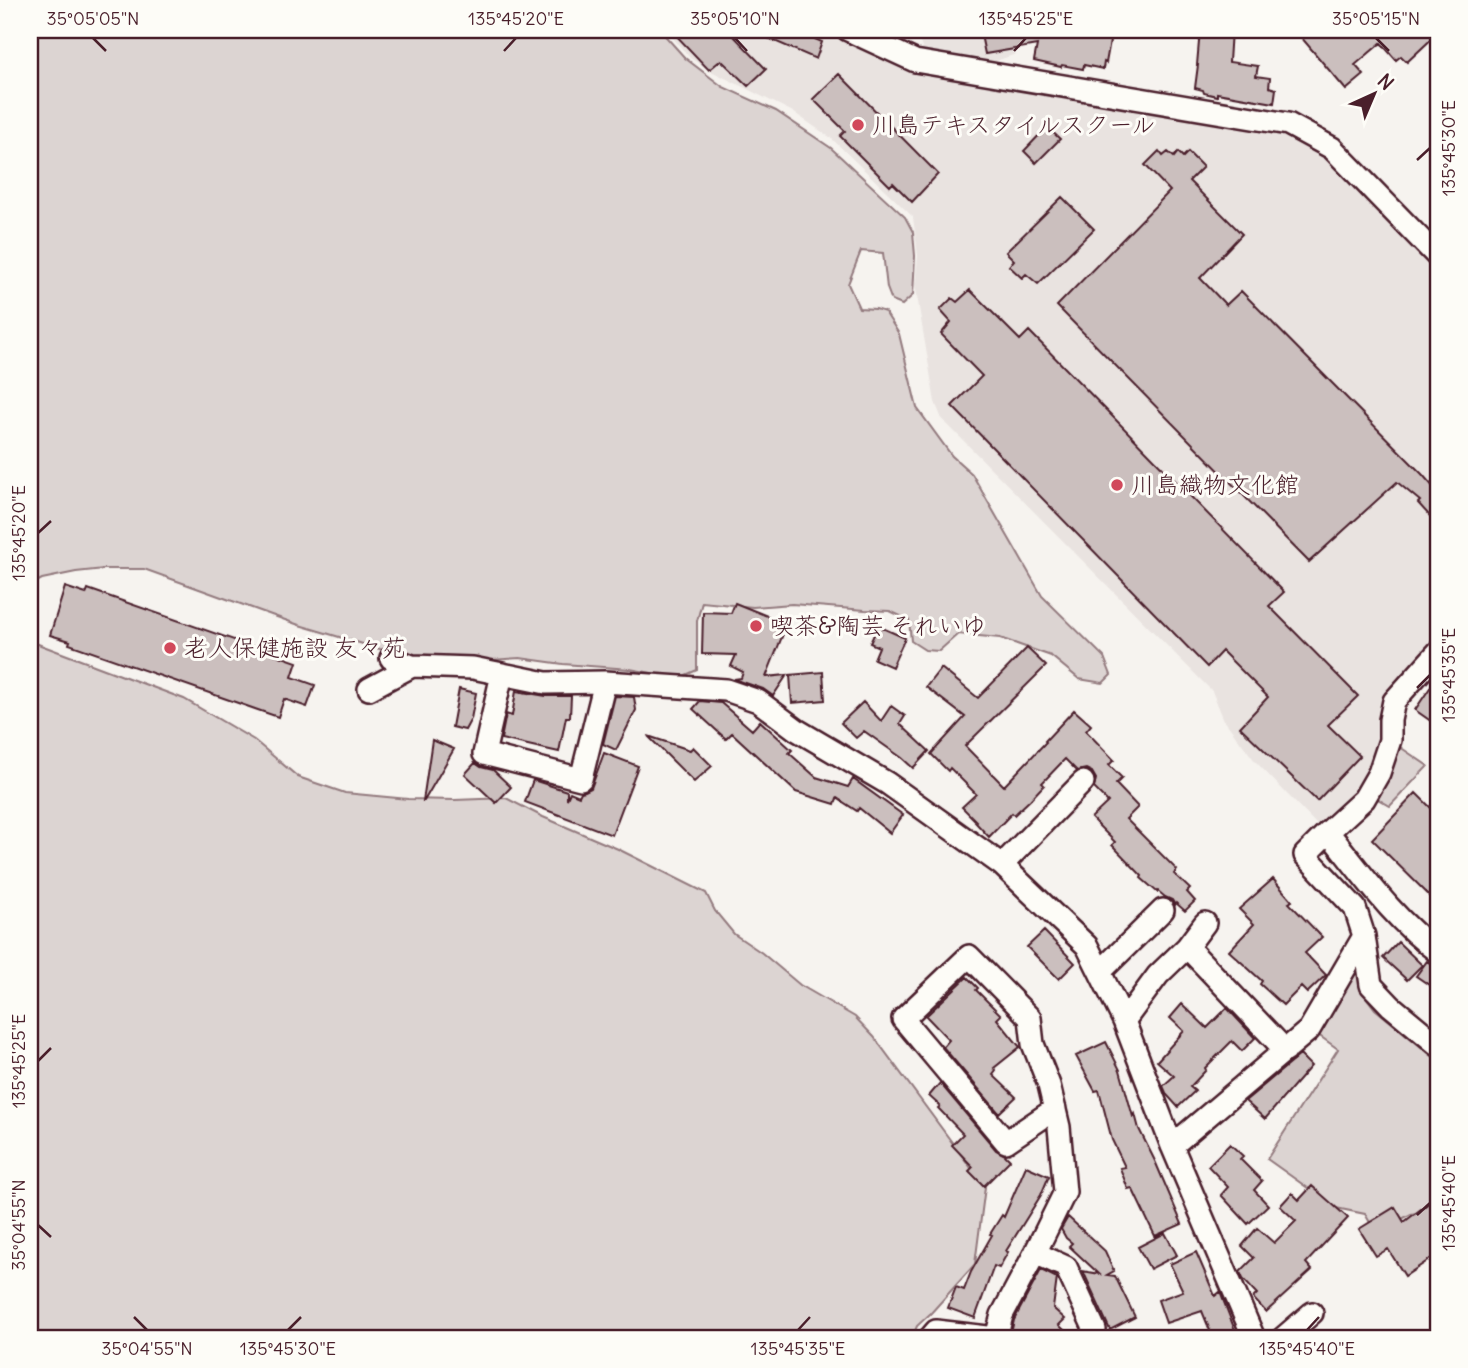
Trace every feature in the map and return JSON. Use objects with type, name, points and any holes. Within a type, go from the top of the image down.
[{"type":"street","points":[[848,30],[892,40],[915,61],[1288,124],[1332,148],[1438,256]]},
{"type":"street","points":[[1438,652],[1394,701],[1390,740],[1379,773],[1364,799],[1305,855],[1355,908],[1364,936],[1371,985],[1391,1006],[1438,1045]]},
{"type":"street","points":[[391,658],[412,666],[473,668],[545,682],[605,682],[726,690],[758,701],[797,730],[887,783],[1002,865],[1087,946],[1124,1021],[1172,1146],[1254,1338]]},
{"type":"street","points":[[369,689],[412,666]]},
{"type":"street","points":[[502,674],[484,754],[581,779],[605,682]]},
{"type":"street","points":[[1002,865],[1083,782]]},
{"type":"street","points":[[1328,832],[1394,913],[1438,952]]},
{"type":"street","points":[[1100,972],[1163,910]]},
{"type":"street","points":[[1124,1021],[1158,975],[1187,947],[1205,923]]},
{"type":"street","points":[[1172,1146],[1309,1030],[1364,936]]},
{"type":"street","points":[[1187,947],[1286,1051]]},
{"type":"street","points":[[930,1338],[936,1331],[996,1338],[1002,1315],[1065,1192],[1059,1126],[1055,1109],[1049,1085],[1033,1044],[1030,1018],[969,956],[903,1019],[1006,1142],[1055,1109]]},
{"type":"street","points":[[1035,1253],[1066,1266],[1094,1331],[1094,1338]]},
{"type":"street","points":[[1283,1338],[1312,1312]]},
{"type":"shaded area","points":[[30,30],[660,30],[685,58],[723,87],[776,111],[831,148],[905,217],[913,232],[913,295],[902,305],[892,301],[887,288],[883,253],[861,251],[848,284],[859,308],[885,312],[899,334],[917,408],[952,456],[972,474],[1042,596],[1104,657],[1111,675],[1103,683],[1079,679],[1051,656],[1000,638],[958,634],[939,651],[925,650],[911,641],[909,620],[890,611],[792,604],[753,607],[702,602],[697,621],[697,670],[679,678],[630,669],[520,658],[420,661],[299,625],[144,569],[76,572],[42,579],[31,585],[30,589]]},
{"type":"shaded area","points":[[666,30],[825,30],[912,72],[1284,136],[1333,160],[1438,270],[1438,640],[1381,731],[1364,779],[1354,794],[1320,828],[1255,761],[1224,720],[1212,691],[942,419],[935,402],[915,284],[918,256],[913,217],[831,138],[793,112],[690,58]]},
{"type":"shaded area","points":[[915,30],[1012,30],[1016,54],[987,64],[960,56],[924,53]]},
{"type":"shaded area","points":[[30,641],[184,699],[254,740],[298,777],[345,793],[408,799],[506,798],[706,893],[715,911],[734,934],[800,985],[855,1017],[874,1037],[985,1187],[975,1264],[917,1326],[912,1338],[30,1338]]},
{"type":"shaded area","points":[[1400,747],[1428,766],[1390,806],[1378,799]]},
{"type":"shaded area","points":[[1354,966],[1366,997],[1375,1009],[1438,1061],[1438,1110],[1433,1116],[1438,1125],[1438,1209],[1411,1214],[1376,1233],[1365,1214],[1336,1208],[1267,1159],[1338,1049],[1314,1032]]},
{"type":"building","points":[[671,30],[728,30],[766,69],[748,86],[721,60],[709,70]]},
{"type":"building","points":[[749,30],[794,30],[822,42],[816,59]]},
{"type":"building","points":[[980,30],[1112,30],[1103,69],[1084,65],[1083,69],[1034,61],[1037,45],[985,54]]},
{"type":"building","points":[[1200,30],[1231,30],[1229,62],[1258,66],[1256,76],[1270,78],[1269,87],[1276,89],[1274,103],[1217,93],[1217,96],[1195,88]]},
{"type":"building","points":[[1295,30],[1438,30],[1438,33],[1407,62],[1401,56],[1396,60],[1381,43],[1355,65],[1364,75],[1346,90]]},
{"type":"building","points":[[839,74],[938,174],[912,202],[893,183],[890,186],[840,136],[845,131],[813,99]]},
{"type":"building","points":[[1047,127],[1060,139],[1036,163],[1024,151]]},
{"type":"building","points":[[1159,151],[1163,156],[1168,152],[1174,157],[1178,152],[1183,157],[1188,152],[1203,167],[1189,181],[1242,234],[1200,278],[1226,305],[1241,291],[1435,489],[1438,486],[1438,525],[1418,503],[1420,501],[1397,482],[1309,562],[1057,306],[1170,191],[1145,165]]},
{"type":"building","points":[[1062,197],[1094,229],[1038,284],[1026,274],[1022,278],[1009,266],[1014,260],[1006,252]]},
{"type":"building","points":[[970,290],[1020,340],[1029,331],[1284,592],[1269,606],[1358,696],[1328,725],[1360,756],[1317,801],[1240,727],[1268,697],[1222,651],[1207,667],[952,406],[982,376],[941,334],[951,322],[940,310],[952,298],[957,302]]},
{"type":"building","name":"老人保健施設 友々苑","points":[[65,587],[86,594],[88,589],[297,662],[292,677],[315,685],[307,707],[284,699],[278,717],[50,635]]},
{"type":"building","points":[[735,603],[787,624],[766,677],[787,675],[773,696],[763,689],[734,679],[741,678],[743,672],[731,666],[736,655],[702,654],[703,612],[731,613]]},
{"type":"building","points":[[878,626],[905,638],[892,667],[874,659],[879,647],[870,643]]},
{"type":"building","points":[[1027,648],[1046,666],[965,746],[1004,786],[1074,710],[1091,725],[1086,731],[1114,760],[1109,765],[1122,778],[1116,784],[1138,807],[1126,819],[1177,870],[1174,874],[1190,889],[1187,892],[1195,901],[1185,911],[1141,878],[1112,845],[1115,842],[1091,818],[1108,802],[1094,788],[1096,779],[1092,772],[1086,769],[1077,771],[1065,759],[1030,800],[1014,815],[1012,813],[989,837],[962,807],[976,794],[950,768],[948,771],[931,754],[965,717],[926,687],[941,668],[978,698]]},
{"type":"building","points":[[823,672],[825,700],[792,703],[790,675]]},
{"type":"building","points":[[1438,676],[1438,726],[1415,710]]},
{"type":"building","points":[[459,689],[476,693],[471,719],[465,730],[452,727]]},
{"type":"building","points":[[516,691],[546,696],[571,696],[570,717],[566,717],[559,752],[501,739],[506,714],[512,716]]},
{"type":"building","points":[[615,696],[634,697],[636,710],[616,750],[603,744]]},
{"type":"building","points":[[700,701],[721,703],[752,730],[760,721],[792,750],[789,753],[816,777],[848,787],[853,779],[903,815],[890,833],[859,808],[857,811],[837,798],[835,804],[796,792],[732,733],[726,739],[693,709]]},
{"type":"building","points":[[863,702],[881,721],[891,706],[905,716],[900,724],[929,751],[913,768],[864,731],[856,738],[841,723]]},
{"type":"building","points":[[648,736],[690,750],[693,747],[712,766],[694,782]]},
{"type":"building","points":[[432,740],[454,749],[423,801]]},
{"type":"building","points":[[604,753],[638,766],[612,835],[525,802],[533,780],[567,791],[567,799],[570,792],[579,796],[581,792],[591,788]]},
{"type":"building","points":[[475,763],[493,770],[511,787],[496,803],[465,774]]},
{"type":"building","points":[[1416,793],[1438,815],[1438,904],[1372,839]]},
{"type":"building","points":[[1273,879],[1292,901],[1289,903],[1322,937],[1305,953],[1326,975],[1307,993],[1301,987],[1283,1005],[1260,984],[1262,981],[1229,951],[1254,924],[1239,909]]},
{"type":"building","points":[[1044,931],[1075,963],[1059,979],[1027,947]]},
{"type":"building","points":[[1398,942],[1422,965],[1407,980],[1383,958]]},
{"type":"building","points":[[1427,961],[1438,969],[1438,991],[1416,976]]},
{"type":"building","points":[[967,977],[1001,1015],[997,1019],[1020,1047],[994,1068],[996,1071],[993,1075],[1016,1097],[999,1113],[943,1047],[949,1040],[926,1016]]},
{"type":"building","points":[[1182,1004],[1207,1028],[1227,1008],[1255,1038],[1242,1051],[1232,1041],[1205,1068],[1190,1087],[1195,1091],[1178,1107],[1163,1086],[1174,1076],[1157,1061],[1184,1031],[1170,1018]]},
{"type":"building","points":[[1106,1042],[1120,1070],[1133,1117],[1135,1114],[1139,1129],[1182,1224],[1155,1236],[1132,1188],[1128,1189],[1120,1168],[1125,1167],[1112,1140],[1099,1090],[1095,1091],[1076,1056]]},
{"type":"building","points":[[1300,1055],[1311,1066],[1265,1119],[1245,1101]]},
{"type":"building","points":[[940,1083],[996,1150],[1010,1160],[984,1186],[969,1171],[973,1167],[952,1145],[963,1134],[929,1096]]},
{"type":"building","points":[[1230,1144],[1243,1156],[1240,1159],[1262,1181],[1254,1190],[1268,1205],[1248,1224],[1221,1195],[1228,1187],[1208,1166]]},
{"type":"building","points":[[1026,1166],[1049,1176],[999,1268],[994,1266],[975,1318],[948,1308],[956,1287],[964,1290],[992,1235],[990,1234],[1002,1215],[1004,1217]]},
{"type":"building","points":[[1312,1186],[1348,1218],[1306,1263],[1312,1270],[1266,1312],[1253,1298],[1257,1294],[1240,1272],[1254,1258],[1242,1246],[1257,1228],[1274,1243],[1296,1221],[1280,1206],[1292,1193],[1299,1200]]},
{"type":"building","points":[[1438,1196],[1438,1254],[1405,1276],[1388,1249],[1376,1256],[1359,1229],[1395,1207],[1404,1222]]},
{"type":"building","points":[[1068,1217],[1105,1251],[1114,1271],[1107,1275],[1115,1276],[1135,1317],[1110,1330],[1083,1271],[1099,1274],[1069,1246],[1072,1243],[1061,1229]]},
{"type":"building","points":[[1165,1233],[1177,1255],[1150,1269],[1138,1247]]},
{"type":"building","points":[[1196,1252],[1215,1296],[1220,1292],[1238,1338],[1213,1338],[1202,1311],[1166,1323],[1158,1300],[1183,1291],[1170,1264]]},
{"type":"building","points":[[1041,1270],[1057,1278],[1053,1308],[1065,1319],[1059,1325],[1072,1338],[1010,1338],[1014,1320]]},
{"type":"place","name":"川島テキスタイルスクール","points":[[858,125]]},
{"type":"place","name":"川島織物文化館","points":[[1117,485]]},
{"type":"place","name":"喫茶&陶芸 それいゆ","points":[[756,626]]},
{"type":"place","name":"老人保健施設 友々苑","points":[[170,648]]}]
